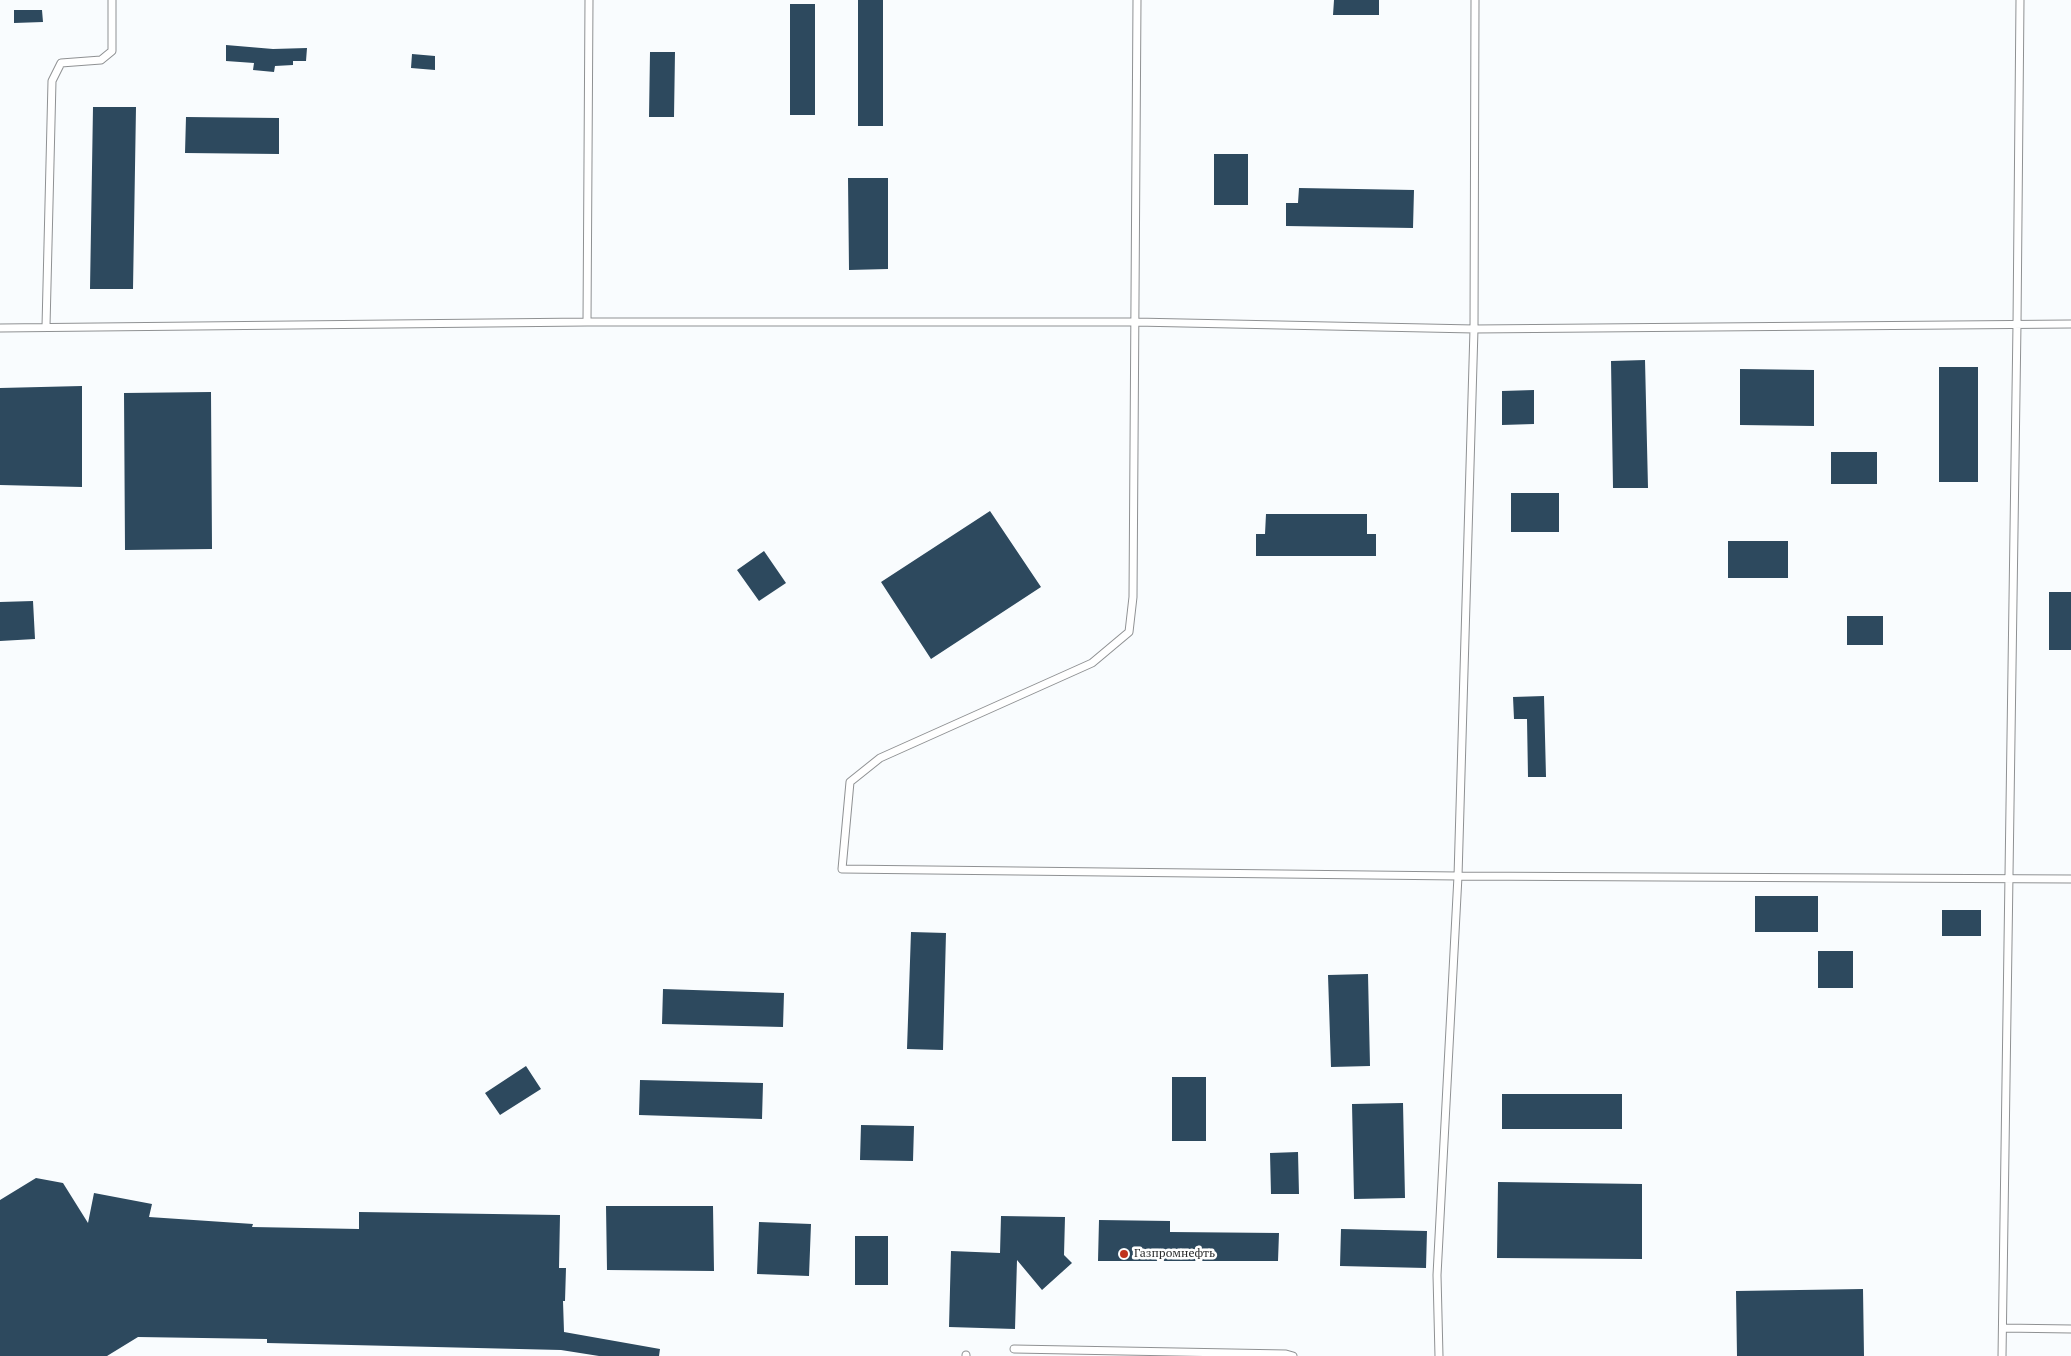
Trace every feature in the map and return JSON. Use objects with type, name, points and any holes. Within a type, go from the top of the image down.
[{"type":"lane","points":[[46,326],[52,81],[61,64],[101,60],[112,50],[112,0]]},
{"type":"lane","points":[[587,322],[590,0]]},
{"type":"lane","points":[[1137,0],[1133,598],[1129,632],[1092,663],[880,758],[857,776],[850,782],[842,870],[2071,879]]},
{"type":"lane","points":[[1439,1356],[1438,1275],[1458,876],[1474,329],[1475,0]]},
{"type":"lane","points":[[2002,1356],[2010,879],[2020,0]]},
{"type":"lane","points":[[0,328],[46,326],[587,322],[1135,322],[1474,329],[2071,324]]},
{"type":"lane","points":[[2003,1328],[2071,1329]]},
{"type":"lane","points":[[1014,1349],[1286,1354],[1293,1356]]},
{"type":"building","points":[[858,0],[883,0],[883,126],[858,126]]},
{"type":"building","points":[[1334,0],[1379,0],[1379,15],[1333,15]]},
{"type":"building","points":[[790,4],[815,4],[815,115],[790,115]]},
{"type":"building","points":[[14,10],[42,10],[43,22],[14,23]]},
{"type":"building","points":[[226,45],[273,49],[307,48],[306,61],[293,61],[293,65],[275,66],[274,72],[253,70],[254,63],[226,61]]},
{"type":"building","points":[[650,52],[675,52],[674,117],[649,117]]},
{"type":"building","points":[[412,54],[435,56],[435,70],[411,68]]},
{"type":"building","points":[[93,107],[136,107],[133,289],[90,289]]},
{"type":"building","points":[[186,117],[279,118],[279,154],[185,153]]},
{"type":"building","points":[[1214,154],[1248,154],[1248,205],[1214,205]]},
{"type":"building","points":[[848,178],[888,178],[888,269],[849,270]]},
{"type":"building","points":[[1299,188],[1414,190],[1413,228],[1286,226],[1286,203],[1298,203]]},
{"type":"building","points":[[1645,360],[1648,488],[1613,488],[1611,361]]},
{"type":"building","points":[[1939,367],[1978,367],[1978,482],[1939,482]]},
{"type":"building","points":[[1740,369],[1814,370],[1814,426],[1740,425]]},
{"type":"building","points":[[82,386],[82,487],[0,485],[0,388]]},
{"type":"building","points":[[1534,390],[1534,424],[1502,425],[1502,391]]},
{"type":"building","points":[[211,392],[212,549],[125,550],[124,393]]},
{"type":"building","points":[[1831,452],[1877,452],[1877,484],[1831,484]]},
{"type":"building","points":[[1511,493],[1559,493],[1559,532],[1511,532]]},
{"type":"building","points":[[990,511],[1041,587],[931,659],[881,582]]},
{"type":"building","points":[[1266,514],[1367,514],[1367,534],[1376,534],[1376,556],[1256,556],[1256,534],[1265,534]]},
{"type":"building","points":[[1728,541],[1788,541],[1788,578],[1728,578]]},
{"type":"building","points":[[764,551],[786,583],[759,601],[737,570]]},
{"type":"building","points":[[2049,592],[2071,592],[2071,650],[2049,650]]},
{"type":"building","points":[[33,601],[35,639],[0,641],[0,602]]},
{"type":"building","points":[[1847,616],[1883,616],[1883,645],[1847,645]]},
{"type":"building","points":[[1544,696],[1546,777],[1528,777],[1527,719],[1514,719],[1513,697]]},
{"type":"building","points":[[1755,896],[1818,896],[1818,932],[1755,932]]},
{"type":"building","points":[[1942,910],[1981,910],[1981,936],[1942,936]]},
{"type":"building","points":[[911,932],[946,933],[943,1050],[907,1049]]},
{"type":"building","points":[[1818,951],[1853,951],[1853,988],[1818,988]]},
{"type":"building","points":[[1368,974],[1370,1066],[1331,1067],[1328,975]]},
{"type":"building","points":[[663,989],[784,993],[783,1027],[662,1024]]},
{"type":"building","points":[[526,1066],[541,1089],[500,1115],[485,1093]]},
{"type":"building","points":[[1172,1077],[1206,1077],[1206,1141],[1172,1141]]},
{"type":"building","points":[[640,1080],[763,1083],[762,1119],[639,1115]]},
{"type":"building","points":[[1502,1094],[1622,1094],[1622,1129],[1502,1129]]},
{"type":"building","points":[[1403,1103],[1405,1198],[1354,1199],[1352,1104]]},
{"type":"building","points":[[861,1125],[914,1126],[913,1161],[860,1160]]},
{"type":"building","points":[[1298,1152],[1299,1194],[1271,1194],[1270,1153]]},
{"type":"building","points":[[36,1178],[63,1183],[88,1223],[94,1193],[152,1204],[149,1217],[253,1224],[252,1227],[359,1229],[359,1212],[560,1215],[559,1268],[566,1268],[565,1301],[563,1301],[564,1332],[660,1349],[659,1356],[599,1356],[561,1350],[267,1343],[267,1339],[138,1337],[107,1356],[0,1356],[0,1200]]},
{"type":"building","points":[[1498,1182],[1642,1184],[1642,1259],[1497,1258]]},
{"type":"building","points":[[606,1206],[713,1206],[714,1271],[607,1270]]},
{"type":"building","points":[[1001,1216],[1065,1217],[1064,1255],[1072,1263],[1042,1290],[1017,1260],[1015,1329],[949,1327],[951,1251],[1000,1253]]},
{"type":"building","points":[[1099,1220],[1170,1221],[1170,1232],[1279,1233],[1278,1261],[1098,1261]]},
{"type":"building","points":[[759,1222],[811,1224],[809,1276],[757,1274]]},
{"type":"building","points":[[1341,1229],[1427,1231],[1426,1268],[1340,1266]]},
{"type":"building","points":[[855,1236],[888,1236],[888,1285],[855,1285]]},
{"type":"building","points":[[1863,1289],[1864,1356],[1737,1356],[1736,1291]]},
{"type":"place","name":"Газпромнефть","points":[[1124,1254]]}]
